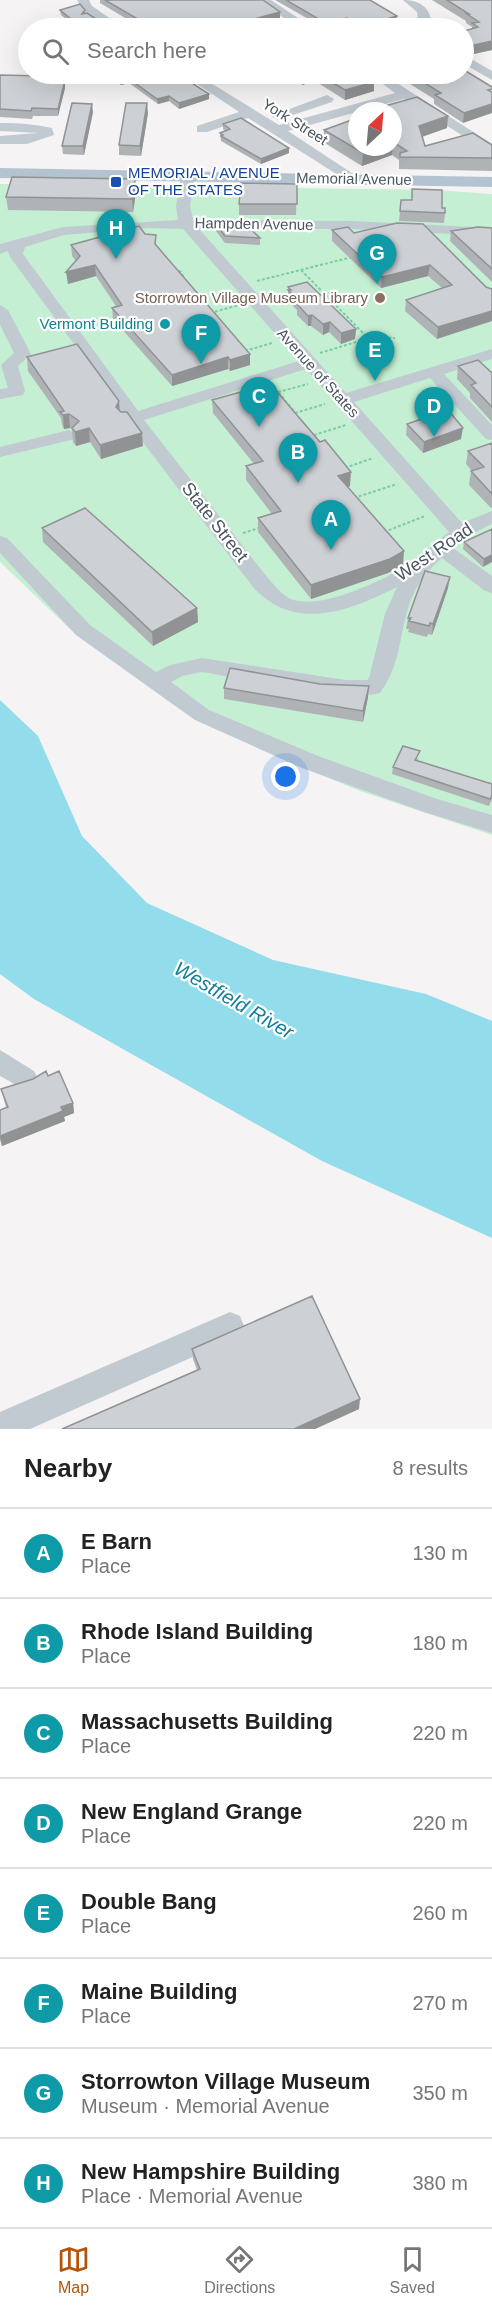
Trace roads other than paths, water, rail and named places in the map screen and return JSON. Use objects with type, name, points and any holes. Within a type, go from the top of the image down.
[{"type":"main road","name":"Memorial Avenue","points":[[0,173],[492,182]]},
{"type":"street","points":[[83,0],[87,8],[102,18]]},
{"type":"street","points":[[263,0],[291,18]]},
{"type":"street","points":[[409,0],[423,9],[426,18]]},
{"type":"street","points":[[474,65],[492,76]]},
{"type":"street","name":"York Street","points":[[205,84],[354,179]]},
{"type":"street","points":[[390,84],[492,150]]},
{"type":"street","points":[[395,102],[406,94]]},
{"type":"street","points":[[263,121],[327,99]]},
{"type":"street","points":[[402,104],[420,103]]},
{"type":"street","points":[[202,129],[250,113]]},
{"type":"street","points":[[277,130],[348,114]]},
{"type":"street","points":[[0,127],[40,129],[47,131],[47,135],[27,140],[0,140]]},
{"type":"street","points":[[299,143],[318,136]]},
{"type":"street","points":[[186,223],[183,206],[188,176]]},
{"type":"street","name":"Hampden Avenue","points":[[0,249],[42,236],[76,229],[186,223],[427,228],[492,232]]},
{"type":"street","name":"Avenue of States","points":[[186,223],[459,531]]},
{"type":"street","points":[[427,228],[443,248]]},
{"type":"street","name":"State Street","points":[[18,245],[15,254],[116,388],[131,418],[272,595],[288,605],[308,609]]},
{"type":"street","points":[[0,310],[23,354],[9,365],[17,390],[0,394]]},
{"type":"street","points":[[341,400],[492,354]]},
{"type":"street","points":[[131,418],[260,379],[307,361]]},
{"type":"street","points":[[433,372],[492,435]]},
{"type":"street","points":[[0,452],[69,435]]},
{"type":"street","name":"West Road","points":[[308,609],[343,601],[398,578],[421,564],[459,531],[492,517]]},
{"type":"street","points":[[0,542],[83,630],[202,715],[310,762],[432,806],[492,824]]},
{"type":"street","points":[[440,547],[492,586]]},
{"type":"street","points":[[155,682],[177,670],[202,665],[346,687],[373,688],[382,674],[397,610],[405,589],[421,564]]},
{"type":"street","points":[[0,1061],[25,1079]]},
{"type":"street","points":[[0,1427],[230,1326]]},
{"type":"water","name":"Westfield River","points":[[0,700],[38,736],[82,836],[147,903],[273,960],[426,994],[492,1021],[492,1238],[322,1161],[34,999],[0,974]]},
{"type":"place","name":"MEMORIAL / AVENUE OF THE STATES","points":[[116,182]]},
{"type":"place","name":"New Hampshire Building","points":[[116,259]]},
{"type":"place","name":"Storrowton Village Museum","points":[[377,284]]},
{"type":"place","name":"Storrowton Village Museum Library","points":[[380,298]]},
{"type":"place","name":"Vermont Building","points":[[165,324]]},
{"type":"place","name":"Maine Building","points":[[201,364]]},
{"type":"place","name":"Double Bang","points":[[375,381]]},
{"type":"place","name":"Massachusetts Building","points":[[259,427]]},
{"type":"place","name":"New England Grange","points":[[434,437]]},
{"type":"place","name":"Rhode Island Building","points":[[298,483]]},
{"type":"place","name":"E Barn","points":[[331,550]]}]
